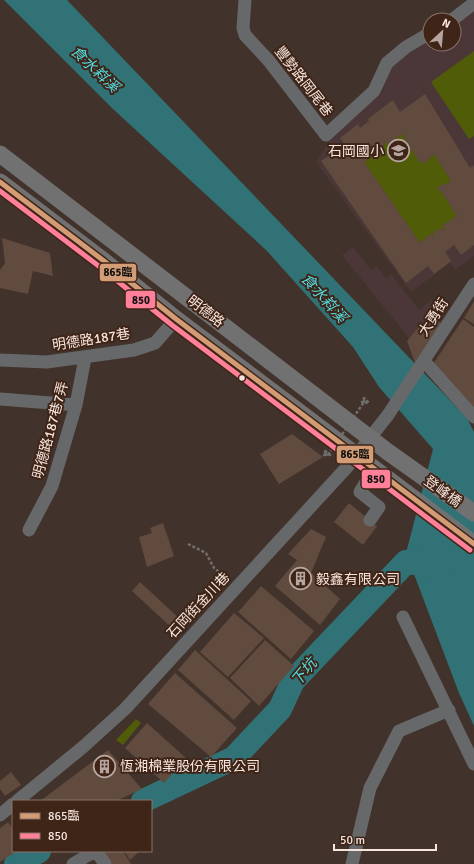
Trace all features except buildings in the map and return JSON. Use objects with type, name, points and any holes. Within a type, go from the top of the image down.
[{"type":"main road","name":"明德路","points":[[2,160],[412,469]]},
{"type":"main road","name":"明德路","points":[[0,182],[104,261],[176,319],[405,493]]},
{"type":"main road","name":"登峰橋","points":[[412,469],[474,513]]},
{"type":"main road","name":"登峰橋","points":[[405,493],[474,544]]},
{"type":"street","name":"豐勢路岡尾巷","points":[[245,0],[243,28],[246,35],[269,61],[326,135],[374,91],[387,63],[406,47],[422,38]]},
{"type":"street","points":[[462,12],[474,3]]},
{"type":"street","name":"大勇街","points":[[388,415],[474,284]]},
{"type":"street","name":"明德路187巷","points":[[0,360],[47,362],[85,358],[134,350],[155,343],[176,319]]},
{"type":"street","name":"明德路187巷7弄","points":[[28,530],[52,486],[76,405],[85,358]]},
{"type":"street","points":[[422,364],[474,417]]},
{"type":"street","points":[[0,399],[76,405]]},
{"type":"street","name":"石岡街金川巷","points":[[18,800],[83,747],[125,709],[357,456],[388,415]]},
{"type":"street","points":[[370,520],[379,507],[360,492],[374,469]]},
{"type":"street","points":[[403,617],[474,764]]},
{"type":"street","points":[[352,864],[370,788],[399,731],[449,710]]},
{"type":"street","points":[[0,815],[12,805]]},
{"type":"street","points":[[73,864],[94,852]]},
{"type":"street","points":[[97,852],[105,864]]},
{"type":"path","points":[[328,455],[364,402],[364,400],[367,401],[365,404],[363,403],[362,400],[364,398],[370,404]]},
{"type":"path","points":[[188,544],[206,553],[214,568],[238,586]]},
{"type":"shaded area","name":"石岡國小","points":[[474,11],[474,256],[455,270],[450,263],[411,292],[316,162],[331,139],[381,94],[392,65],[422,42],[422,52],[462,52],[462,18]]},
{"type":"shaded area","points":[[353,247],[371,270],[377,266],[386,278],[391,274],[419,310],[431,300],[439,310],[409,338],[342,255]]},
{"type":"green space","points":[[474,51],[474,136],[469,139],[431,82]]},
{"type":"green space","points":[[402,134],[420,162],[424,163],[434,154],[451,181],[444,185],[440,185],[438,189],[443,194],[457,216],[442,226],[445,230],[439,229],[434,232],[433,238],[431,234],[420,243],[364,162],[376,153],[374,150],[382,149],[385,141],[388,144]]},
{"type":"green space","points":[[136,719],[141,723],[123,745],[116,740]]},
{"type":"water","name":"食水嵙溪","points":[[4,0],[67,0],[467,418],[474,432],[474,726],[459,693],[406,553],[433,449],[379,387],[353,347],[267,251],[113,109]]},
{"type":"waterway","name":"下坑","points":[[145,800],[234,758],[280,709],[293,681],[406,562],[443,566]]},
{"type":"waterway","name":"下坑","points":[[16,864],[37,852]]},
{"type":"transit line","name":"865臨","points":[[0,182],[104,261],[176,319],[474,544]]},
{"type":"transit line","name":"850","points":[[0,191],[100,267],[172,325],[470,550]]},
{"type":"place","name":"石岡國小","points":[[399,151]]},
{"type":"place","name":"毅鑫有限公司","points":[[300,579]]},
{"type":"place","name":"恆湘棉業股份有限公司","points":[[104,766]]}]
